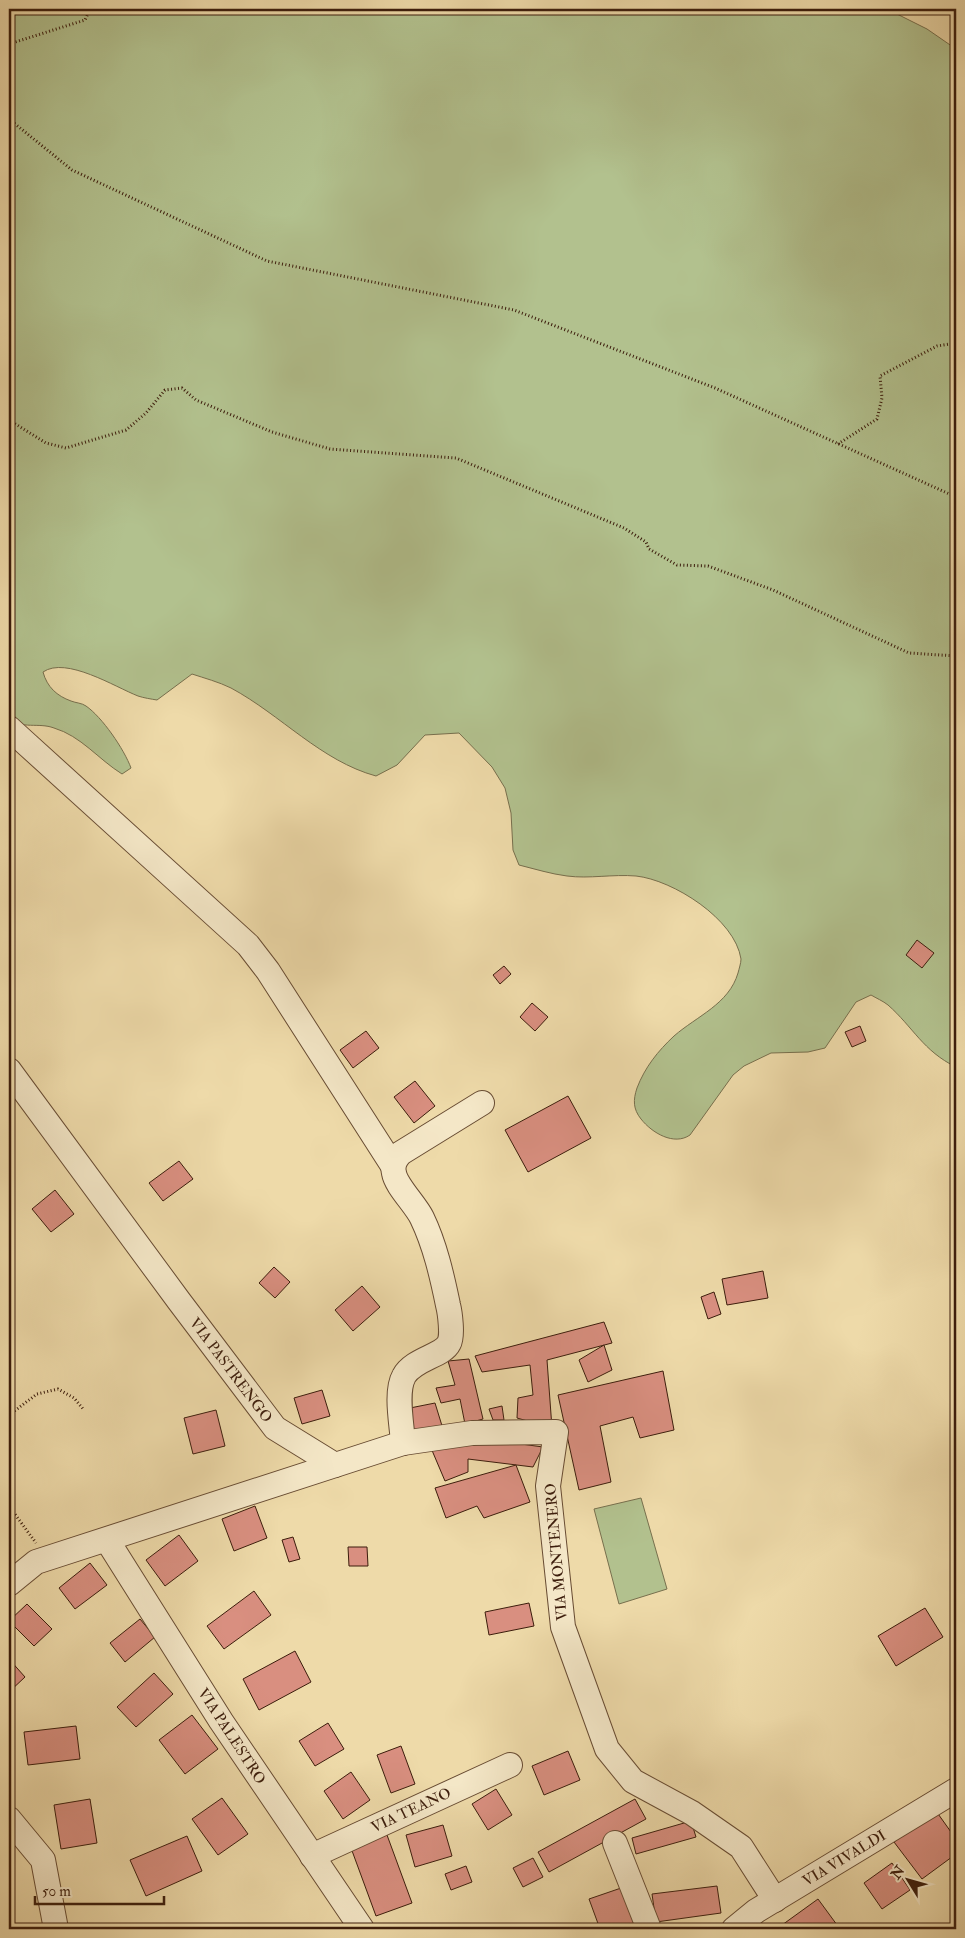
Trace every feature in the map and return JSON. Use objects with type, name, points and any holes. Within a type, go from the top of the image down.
[{"type":"street","points":[[9,728],[248,945],[268,971],[393,1166],[394,1175],[422,1216],[434,1245],[449,1307],[451,1332],[449,1343],[444,1348],[417,1362],[404,1375],[400,1393],[403,1443]]},
{"type":"street","name":"VIA PASTRENGO","points":[[9,1070],[275,1428],[335,1465]]},
{"type":"street","points":[[393,1166],[401,1153],[482,1103]]},
{"type":"street","name":"VIA MONTENERO","points":[[335,1465],[403,1443],[472,1433],[556,1432],[548,1486],[563,1627],[607,1749],[633,1781],[692,1813],[741,1846],[775,1900]]},
{"type":"street","points":[[9,1584],[36,1562],[335,1465]]},
{"type":"street","name":"VIA PALESTRO","points":[[107,1540],[221,1722],[362,1929]]},
{"type":"street","name":"VIA TEANO","points":[[312,1856],[510,1765]]},
{"type":"street","name":"VIA VIVALDI","points":[[734,1929],[756,1911],[956,1790]]},
{"type":"street","points":[[9,1819],[43,1860],[56,1929]]},
{"type":"street","points":[[615,1843],[649,1929]]},
{"type":"path","points":[[9,44],[85,20],[90,9]]},
{"type":"path","points":[[9,119],[72,170],[267,261],[514,310],[715,388],[956,497]]},
{"type":"path","points":[[838,444],[877,419],[882,398],[880,376],[937,346],[956,343]]},
{"type":"path","points":[[9,420],[46,443],[66,448],[126,430],[146,413],[165,390],[182,388],[196,400],[272,432],[330,449],[456,458],[624,528],[646,542],[649,549],[677,565],[708,566],[773,590],[909,653],[956,656]]},
{"type":"path","points":[[9,1415],[37,1394],[58,1389],[74,1398],[84,1410]]},
{"type":"path","points":[[9,1506],[37,1545],[42,1560]]},
{"type":"green space","points":[[9,9],[887,9],[927,29],[956,49],[956,1067],[935,1054],[897,1013],[871,995],[856,1002],[825,1048],[808,1052],[771,1053],[744,1066],[733,1075],[690,1135],[677,1139],[664,1136],[651,1129],[636,1112],[635,1096],[640,1080],[652,1060],[674,1036],[711,1009],[734,984],[741,962],[736,944],[715,916],[700,904],[684,893],[651,879],[636,876],[567,876],[519,865],[513,850],[511,813],[505,788],[492,767],[459,733],[425,735],[397,765],[376,776],[337,760],[231,688],[192,674],[157,700],[138,696],[77,670],[53,668],[43,672],[47,682],[57,694],[86,706],[112,734],[131,768],[122,774],[73,736],[48,726],[19,724],[9,718]]},
{"type":"green space","points":[[641,1498],[667,1589],[619,1604],[594,1509]]},
{"type":"building","points":[[917,940],[934,953],[922,968],[906,955]]},
{"type":"building","points":[[504,966],[511,974],[500,984],[493,975]]},
{"type":"building","points":[[532,1003],[548,1017],[535,1031],[520,1017]]},
{"type":"building","points":[[860,1026],[866,1041],[852,1047],[845,1032]]},
{"type":"building","points":[[366,1031],[379,1048],[353,1068],[340,1050]]},
{"type":"building","points":[[415,1081],[435,1106],[414,1123],[394,1097]]},
{"type":"building","points":[[568,1096],[591,1138],[528,1172],[505,1130]]},
{"type":"building","points":[[179,1161],[193,1179],[163,1201],[149,1183]]},
{"type":"building","points":[[55,1190],[74,1214],[51,1232],[32,1209]]},
{"type":"building","points":[[274,1267],[290,1282],[275,1298],[259,1283]]},
{"type":"building","points":[[763,1271],[768,1298],[727,1305],[722,1279]]},
{"type":"building","points":[[362,1286],[380,1307],[353,1331],[335,1310]]},
{"type":"building","points":[[714,1292],[721,1314],[708,1319],[701,1297]]},
{"type":"building","points":[[604,1322],[612,1343],[547,1360],[552,1428],[517,1418],[518,1398],[533,1395],[530,1365],[482,1372],[475,1356]]},
{"type":"building","points":[[604,1345],[612,1370],[588,1382],[579,1360]]},
{"type":"building","points":[[469,1359],[483,1419],[465,1424],[460,1399],[441,1403],[436,1388],[455,1385],[448,1361]]},
{"type":"building","points":[[663,1371],[674,1430],[640,1438],[633,1417],[600,1426],[611,1482],[579,1490],[558,1395]]},
{"type":"building","points":[[322,1390],[330,1416],[302,1424],[294,1398]]},
{"type":"building","points":[[435,1403],[443,1429],[414,1433],[410,1408]]},
{"type":"building","points":[[502,1406],[504,1420],[493,1420],[489,1409]]},
{"type":"building","points":[[216,1410],[225,1446],[193,1454],[184,1418]]},
{"type":"building","points":[[470,1437],[543,1447],[533,1467],[468,1459],[468,1472],[445,1481],[431,1448]]},
{"type":"building","points":[[516,1465],[530,1502],[484,1518],[477,1506],[446,1518],[435,1488]]},
{"type":"building","points":[[255,1506],[267,1538],[234,1551],[222,1519]]},
{"type":"building","points":[[179,1535],[198,1561],[165,1586],[146,1560]]},
{"type":"building","points":[[293,1537],[300,1559],[289,1562],[282,1540]]},
{"type":"building","points":[[348,1547],[367,1547],[368,1566],[349,1566]]},
{"type":"building","points":[[90,1563],[107,1585],[75,1609],[59,1588]]},
{"type":"building","points":[[254,1591],[271,1615],[224,1649],[207,1626]]},
{"type":"building","points":[[529,1603],[534,1626],[489,1635],[485,1612]]},
{"type":"building","points":[[27,1604],[52,1629],[34,1646],[9,1621]]},
{"type":"building","points":[[925,1608],[943,1637],[896,1666],[878,1636]]},
{"type":"building","points":[[140,1619],[155,1637],[125,1662],[110,1643]]},
{"type":"building","points":[[295,1651],[311,1682],[259,1710],[243,1679]]},
{"type":"building","points":[[9,1659],[25,1677],[9,1692]]},
{"type":"building","points":[[154,1673],[173,1694],[136,1727],[117,1707]]},
{"type":"building","points":[[192,1715],[218,1749],[185,1774],[159,1740]]},
{"type":"building","points":[[328,1723],[344,1749],[315,1766],[299,1741]]},
{"type":"building","points":[[76,1726],[80,1759],[28,1765],[24,1732]]},
{"type":"building","points":[[401,1746],[415,1784],[391,1793],[377,1755]]},
{"type":"building","points":[[568,1751],[580,1780],[544,1795],[532,1766]]},
{"type":"building","points":[[351,1772],[370,1800],[343,1819],[324,1791]]},
{"type":"building","points":[[496,1789],[512,1815],[488,1830],[472,1804]]},
{"type":"building","points":[[222,1798],[248,1834],[218,1855],[192,1819]]},
{"type":"building","points":[[90,1799],[97,1843],[61,1849],[54,1805]]},
{"type":"building","points":[[635,1799],[646,1819],[549,1872],[538,1852]]},
{"type":"building","points":[[936,1811],[956,1839],[956,1854],[922,1879],[894,1842]]},
{"type":"building","points":[[691,1821],[696,1837],[636,1854],[632,1838]]},
{"type":"building","points":[[443,1825],[452,1856],[415,1867],[406,1835]]},
{"type":"building","points":[[387,1835],[412,1903],[376,1916],[351,1848]]},
{"type":"building","points":[[187,1836],[202,1871],[146,1896],[130,1860]]},
{"type":"building","points":[[533,1858],[543,1877],[523,1887],[513,1868]]},
{"type":"building","points":[[892,1863],[910,1890],[882,1909],[864,1883]]},
{"type":"building","points":[[466,1866],[472,1882],[451,1890],[445,1874]]},
{"type":"building","points":[[717,1886],[721,1913],[656,1922],[652,1894]]},
{"type":"building","points":[[624,1887],[637,1926],[628,1929],[600,1929],[589,1899]]},
{"type":"building","points":[[818,1899],[840,1929],[785,1929],[782,1925]]},
{"type":"building","points":[[580,1924],[581,1929],[560,1929]]}]
